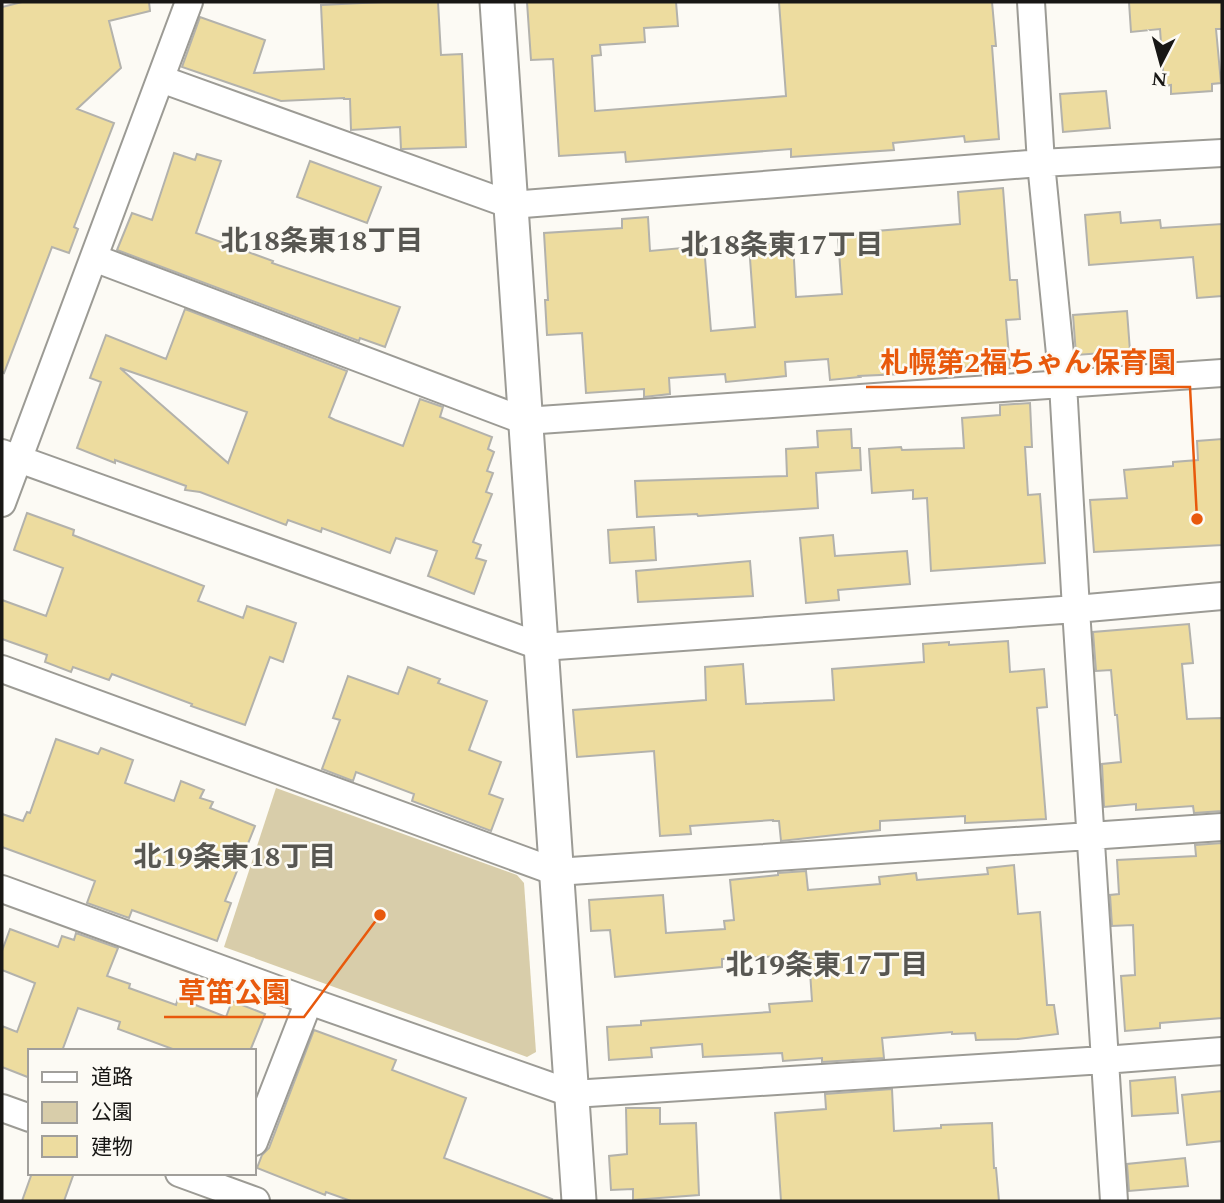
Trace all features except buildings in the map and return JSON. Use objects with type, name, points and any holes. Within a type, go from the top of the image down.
[{"type":"street","points":[[2,503],[10,456],[94,258],[188,2]]},
{"type":"street","points":[[497,2],[579,1201]]},
{"type":"street","points":[[1031,2],[1041,163],[1063,384],[1114,1201]]},
{"type":"street","points":[[161,79],[511,205],[1041,163],[1222,153]]},
{"type":"street","points":[[94,258],[525,421],[1222,373]]},
{"type":"street","points":[[10,456],[542,647],[1222,596]]},
{"type":"street","points":[[2,669],[556,872],[1222,827]]},
{"type":"street","points":[[2,889],[573,1094],[1222,1051]]},
{"type":"street","points":[[256,1137],[309,1001]]},
{"type":"street","points":[[2,1108],[28,1117]]},
{"type":"street","points":[[186,1175],[241,1192]]},
{"type":"green space","points":[[276,788],[517,875],[524,883],[536,1052],[527,1057],[224,947]]},
{"type":"place","name":"札幌第2福ちゃん保育園","points":[[1197,519]]},
{"type":"place","name":"草笛公園","points":[[380,915]]},
{"type":"district","name":"北18条東18丁目","points":[[322,240]]},
{"type":"district","name":"北18条東17丁目","points":[[782,244]]},
{"type":"district","name":"北19条東18丁目","points":[[235,856]]},
{"type":"district","name":"北19条東17丁目","points":[[827,964]]}]
